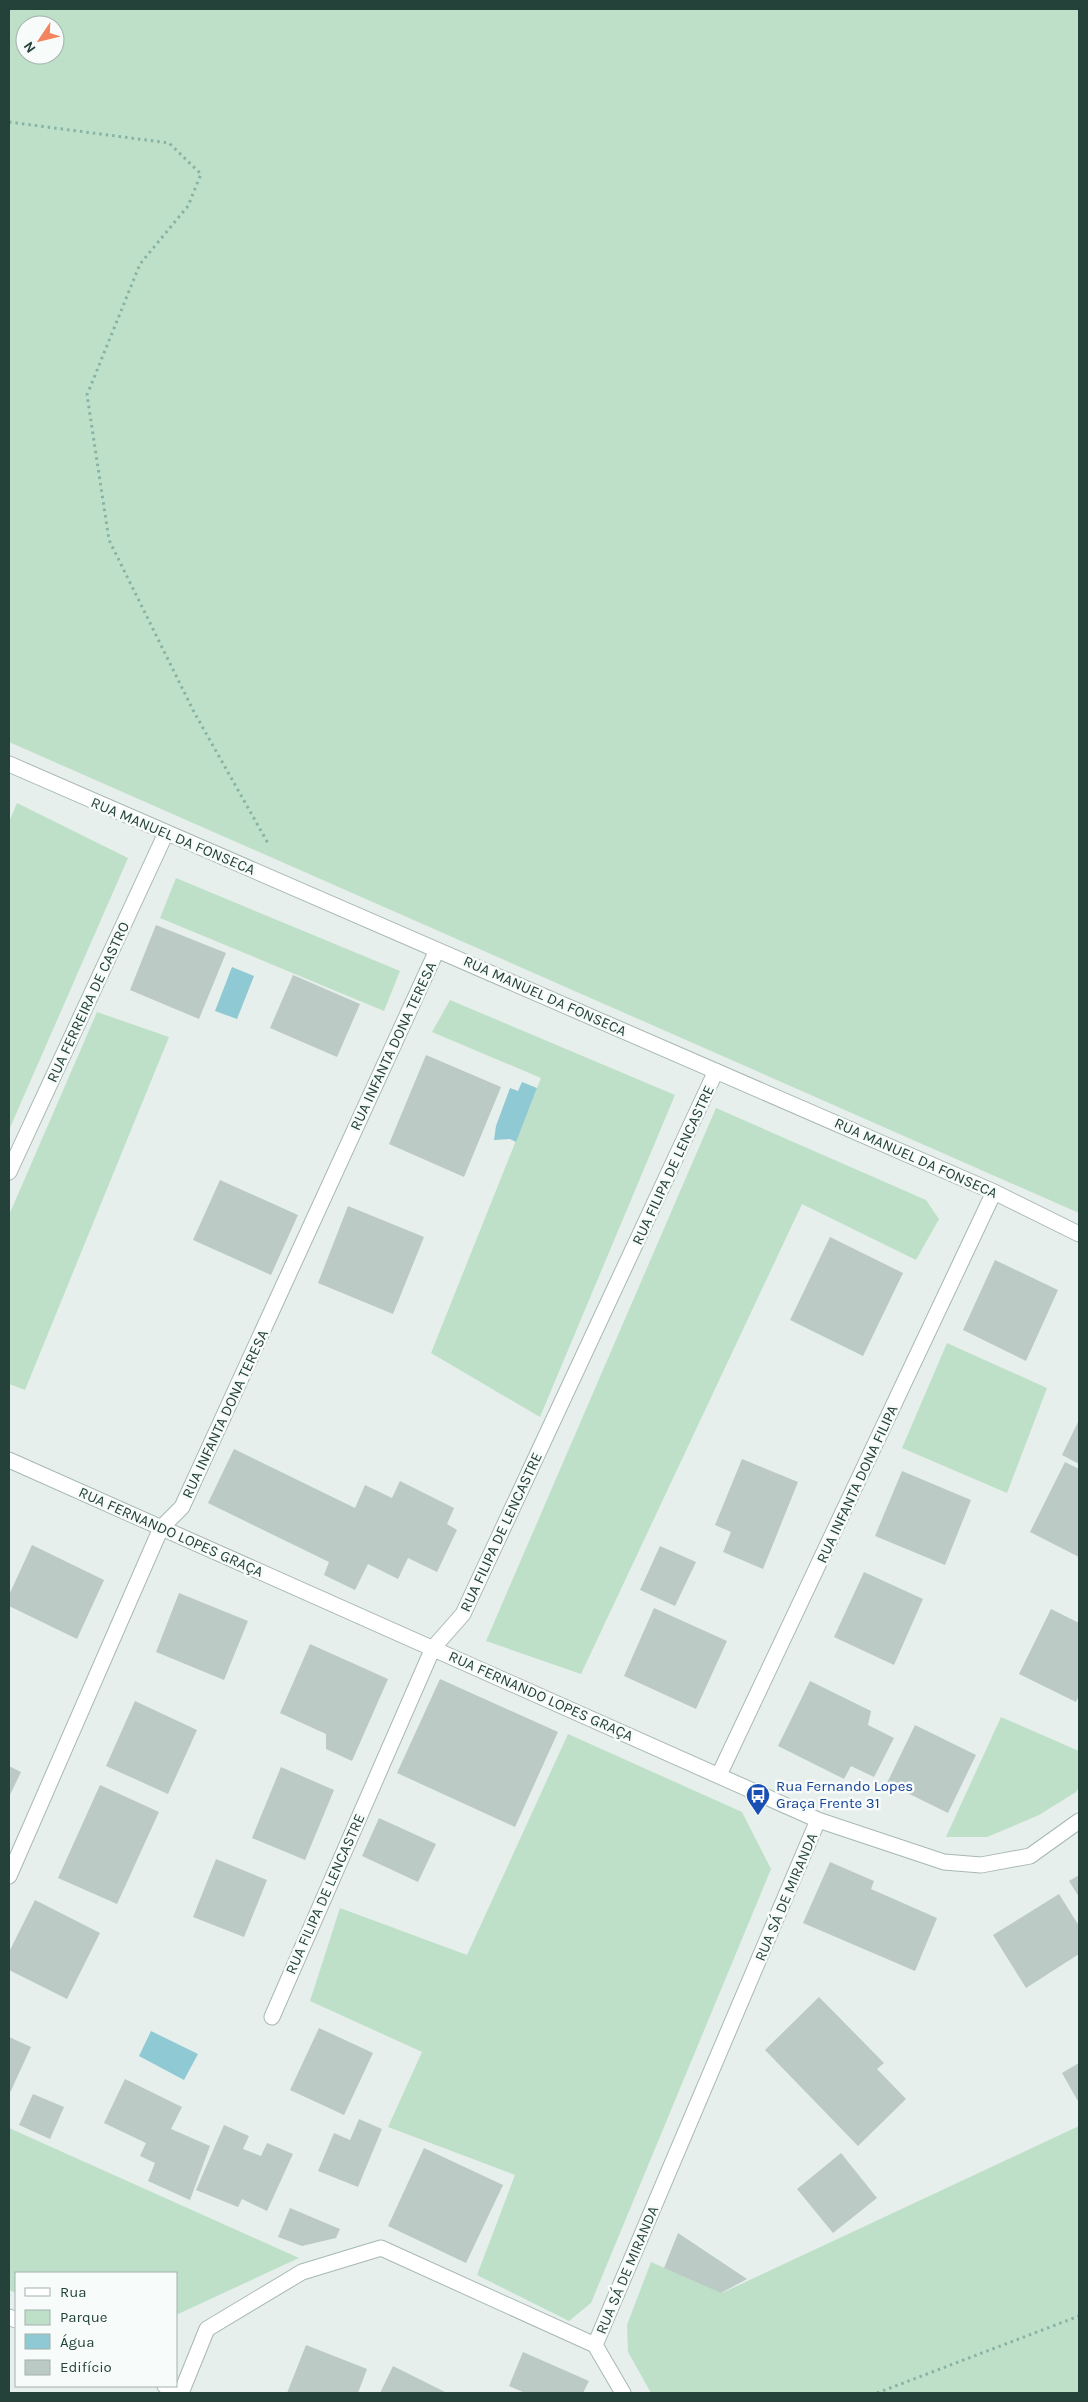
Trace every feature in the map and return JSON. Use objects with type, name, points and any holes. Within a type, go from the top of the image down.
[{"type":"street","name":"RUA MANUEL DA FONSECA","points":[[9,764],[994,1192],[1079,1234]]},
{"type":"street","name":"RUA FERREIRA DE CASTRO","points":[[9,1172],[166,833]]},
{"type":"street","name":"RUA INFANTA DONA TERESA","points":[[9,1876],[161,1528],[182,1507],[438,950]]},
{"type":"street","name":"RUA FILIPA DE LENCASTRE","points":[[272,2017],[433,1648],[463,1614],[716,1071]]},
{"type":"street","name":"RUA INFANTA DONA FILIPA","points":[[719,1776],[994,1192]]},
{"type":"street","name":"RUA FERNANDO LOPES GRAÇA","points":[[9,1460],[818,1820],[944,1862],[981,1865],[1030,1856],[1079,1822]]},
{"type":"street","name":"RUA SÁ DE MIRANDA","points":[[181,2393],[207,2329],[302,2272],[381,2248],[595,2345],[818,1820]]},
{"type":"street","points":[[595,2345],[623,2393]]},
{"type":"street","points":[[168,2387],[181,2393]]},
{"type":"path","points":[[9,122],[169,142],[201,174],[188,206],[140,264],[87,395],[109,540],[194,712],[293,887]]},
{"type":"path","points":[[877,2393],[1079,2316]]},
{"type":"green space","points":[[9,9],[1079,9],[1079,1213],[9,742]]},
{"type":"green space","points":[[17,803],[128,858],[9,1130],[9,822]]},
{"type":"green space","points":[[176,878],[400,971],[384,1011],[160,918]]},
{"type":"green space","points":[[450,1000],[675,1095],[540,1417],[431,1353],[541,1078],[432,1032]]},
{"type":"green space","points":[[97,1012],[169,1037],[25,1390],[9,1384],[9,1215]]},
{"type":"green space","points":[[716,1108],[926,1200],[939,1219],[916,1260],[802,1204],[581,1674],[486,1641]]},
{"type":"green space","points":[[947,1343],[1047,1388],[1007,1493],[902,1448]]},
{"type":"green space","points":[[1001,1717],[1079,1751],[1079,1787],[1076,1792],[1039,1815],[987,1837],[946,1837]]},
{"type":"green space","points":[[568,1734],[742,1812],[771,1869],[591,2303],[569,2321],[477,2275],[515,2175],[388,2127],[422,2052],[310,2001],[340,1908],[467,1955]]},
{"type":"green space","points":[[1079,2126],[1079,2393],[651,2393],[628,2352],[627,2325],[651,2262],[722,2293]]},
{"type":"green space","points":[[9,2128],[299,2258],[178,2314],[178,2272],[15,2272],[15,2293],[9,2290]]},
{"type":"water","points":[[232,967],[254,976],[237,1019],[215,1011]]},
{"type":"water","points":[[522,1082],[537,1088],[516,1142],[510,1139],[494,1140],[496,1126],[510,1088],[518,1091]]},
{"type":"water","points":[[151,2031],[198,2054],[184,2080],[139,2056]]},
{"type":"building","points":[[156,925],[226,953],[199,1019],[130,990]]},
{"type":"building","points":[[293,975],[360,1004],[337,1057],[270,1028]]},
{"type":"building","points":[[426,1055],[501,1087],[464,1177],[389,1144]]},
{"type":"building","points":[[220,1180],[298,1215],[271,1275],[193,1240]]},
{"type":"building","points":[[348,1206],[424,1237],[393,1314],[318,1283]]},
{"type":"building","points":[[830,1237],[903,1273],[863,1356],[790,1320]]},
{"type":"building","points":[[995,1260],[1058,1290],[1026,1361],[963,1330]]},
{"type":"building","points":[[1079,1420],[1079,1464],[1062,1455]]},
{"type":"building","points":[[234,1449],[355,1508],[365,1485],[392,1498],[400,1481],[454,1508],[447,1524],[457,1530],[437,1572],[408,1558],[398,1579],[368,1564],[355,1590],[324,1575],[329,1562],[208,1503]]},
{"type":"building","points":[[742,1459],[798,1482],[763,1569],[723,1552],[731,1532],[715,1525]]},
{"type":"building","points":[[1065,1462],[1079,1469],[1079,1557],[1030,1532]]},
{"type":"building","points":[[902,1471],[971,1500],[945,1565],[875,1536]]},
{"type":"building","points":[[32,1545],[104,1580],[77,1639],[9,1606],[9,1595]]},
{"type":"building","points":[[660,1546],[696,1562],[675,1606],[640,1590]]},
{"type":"building","points":[[864,1572],[923,1599],[894,1665],[834,1637]]},
{"type":"building","points":[[179,1593],[248,1621],[224,1680],[156,1652]]},
{"type":"building","points":[[654,1608],[727,1641],[696,1709],[624,1676]]},
{"type":"building","points":[[1051,1609],[1079,1623],[1079,1695],[1076,1702],[1019,1674]]},
{"type":"building","points":[[310,1644],[388,1679],[352,1761],[326,1749],[326,1734],[280,1713]]},
{"type":"building","points":[[440,1679],[558,1732],[515,1827],[397,1773]]},
{"type":"building","points":[[810,1681],[871,1711],[868,1725],[894,1738],[874,1777],[851,1766],[844,1779],[778,1746]]},
{"type":"building","points":[[135,1701],[197,1730],[168,1794],[106,1766]]},
{"type":"building","points":[[915,1725],[976,1755],[948,1813],[887,1783]]},
{"type":"building","points":[[9,1766],[21,1772],[9,1797]]},
{"type":"building","points":[[281,1767],[334,1790],[305,1860],[252,1838]]},
{"type":"building","points":[[100,1785],[159,1812],[117,1904],[58,1878]]},
{"type":"building","points":[[379,1818],[436,1844],[418,1882],[362,1856]]},
{"type":"building","points":[[216,1859],[267,1880],[244,1937],[193,1917]]},
{"type":"building","points":[[830,1862],[874,1881],[871,1889],[937,1918],[915,1971],[803,1923]]},
{"type":"building","points":[[1079,1875],[1079,1897],[1069,1881]]},
{"type":"building","points":[[1059,1894],[1079,1926],[1079,1954],[1026,1988],[993,1935]]},
{"type":"building","points":[[35,1900],[100,1933],[67,1999],[9,1970],[9,1952]]},
{"type":"building","points":[[819,1997],[884,2063],[877,2069],[906,2099],[858,2146],[765,2050]]},
{"type":"building","points":[[319,2028],[373,2053],[344,2115],[290,2090]]},
{"type":"building","points":[[9,2037],[31,2047],[9,2095]]},
{"type":"building","points":[[1079,2063],[1079,2103],[1062,2073]]},
{"type":"building","points":[[125,2079],[182,2107],[171,2129],[210,2146],[190,2200],[148,2181],[155,2163],[140,2156],[146,2143],[104,2123]]},
{"type":"building","points":[[33,2094],[64,2107],[50,2139],[19,2125]]},
{"type":"building","points":[[359,2119],[382,2129],[358,2187],[318,2171],[334,2133],[350,2140]]},
{"type":"building","points":[[224,2125],[249,2136],[243,2149],[261,2156],[267,2143],[293,2154],[267,2211],[242,2199],[238,2207],[196,2190]]},
{"type":"building","points":[[424,2148],[503,2185],[466,2263],[388,2226]]},
{"type":"building","points":[[841,2153],[877,2198],[833,2233],[797,2189]]},
{"type":"building","points":[[290,2208],[340,2229],[336,2238],[302,2246],[278,2237]]},
{"type":"building","points":[[678,2233],[747,2279],[721,2293],[664,2268]]},
{"type":"building","points":[[306,2345],[367,2369],[358,2393],[287,2393]]},
{"type":"building","points":[[523,2352],[589,2381],[583,2393],[525,2393],[509,2386]]},
{"type":"building","points":[[393,2366],[447,2393],[380,2393]]},
{"type":"place","name":"Rua Fernando Lopes Graça Frente 31","points":[[758,1816]]}]
